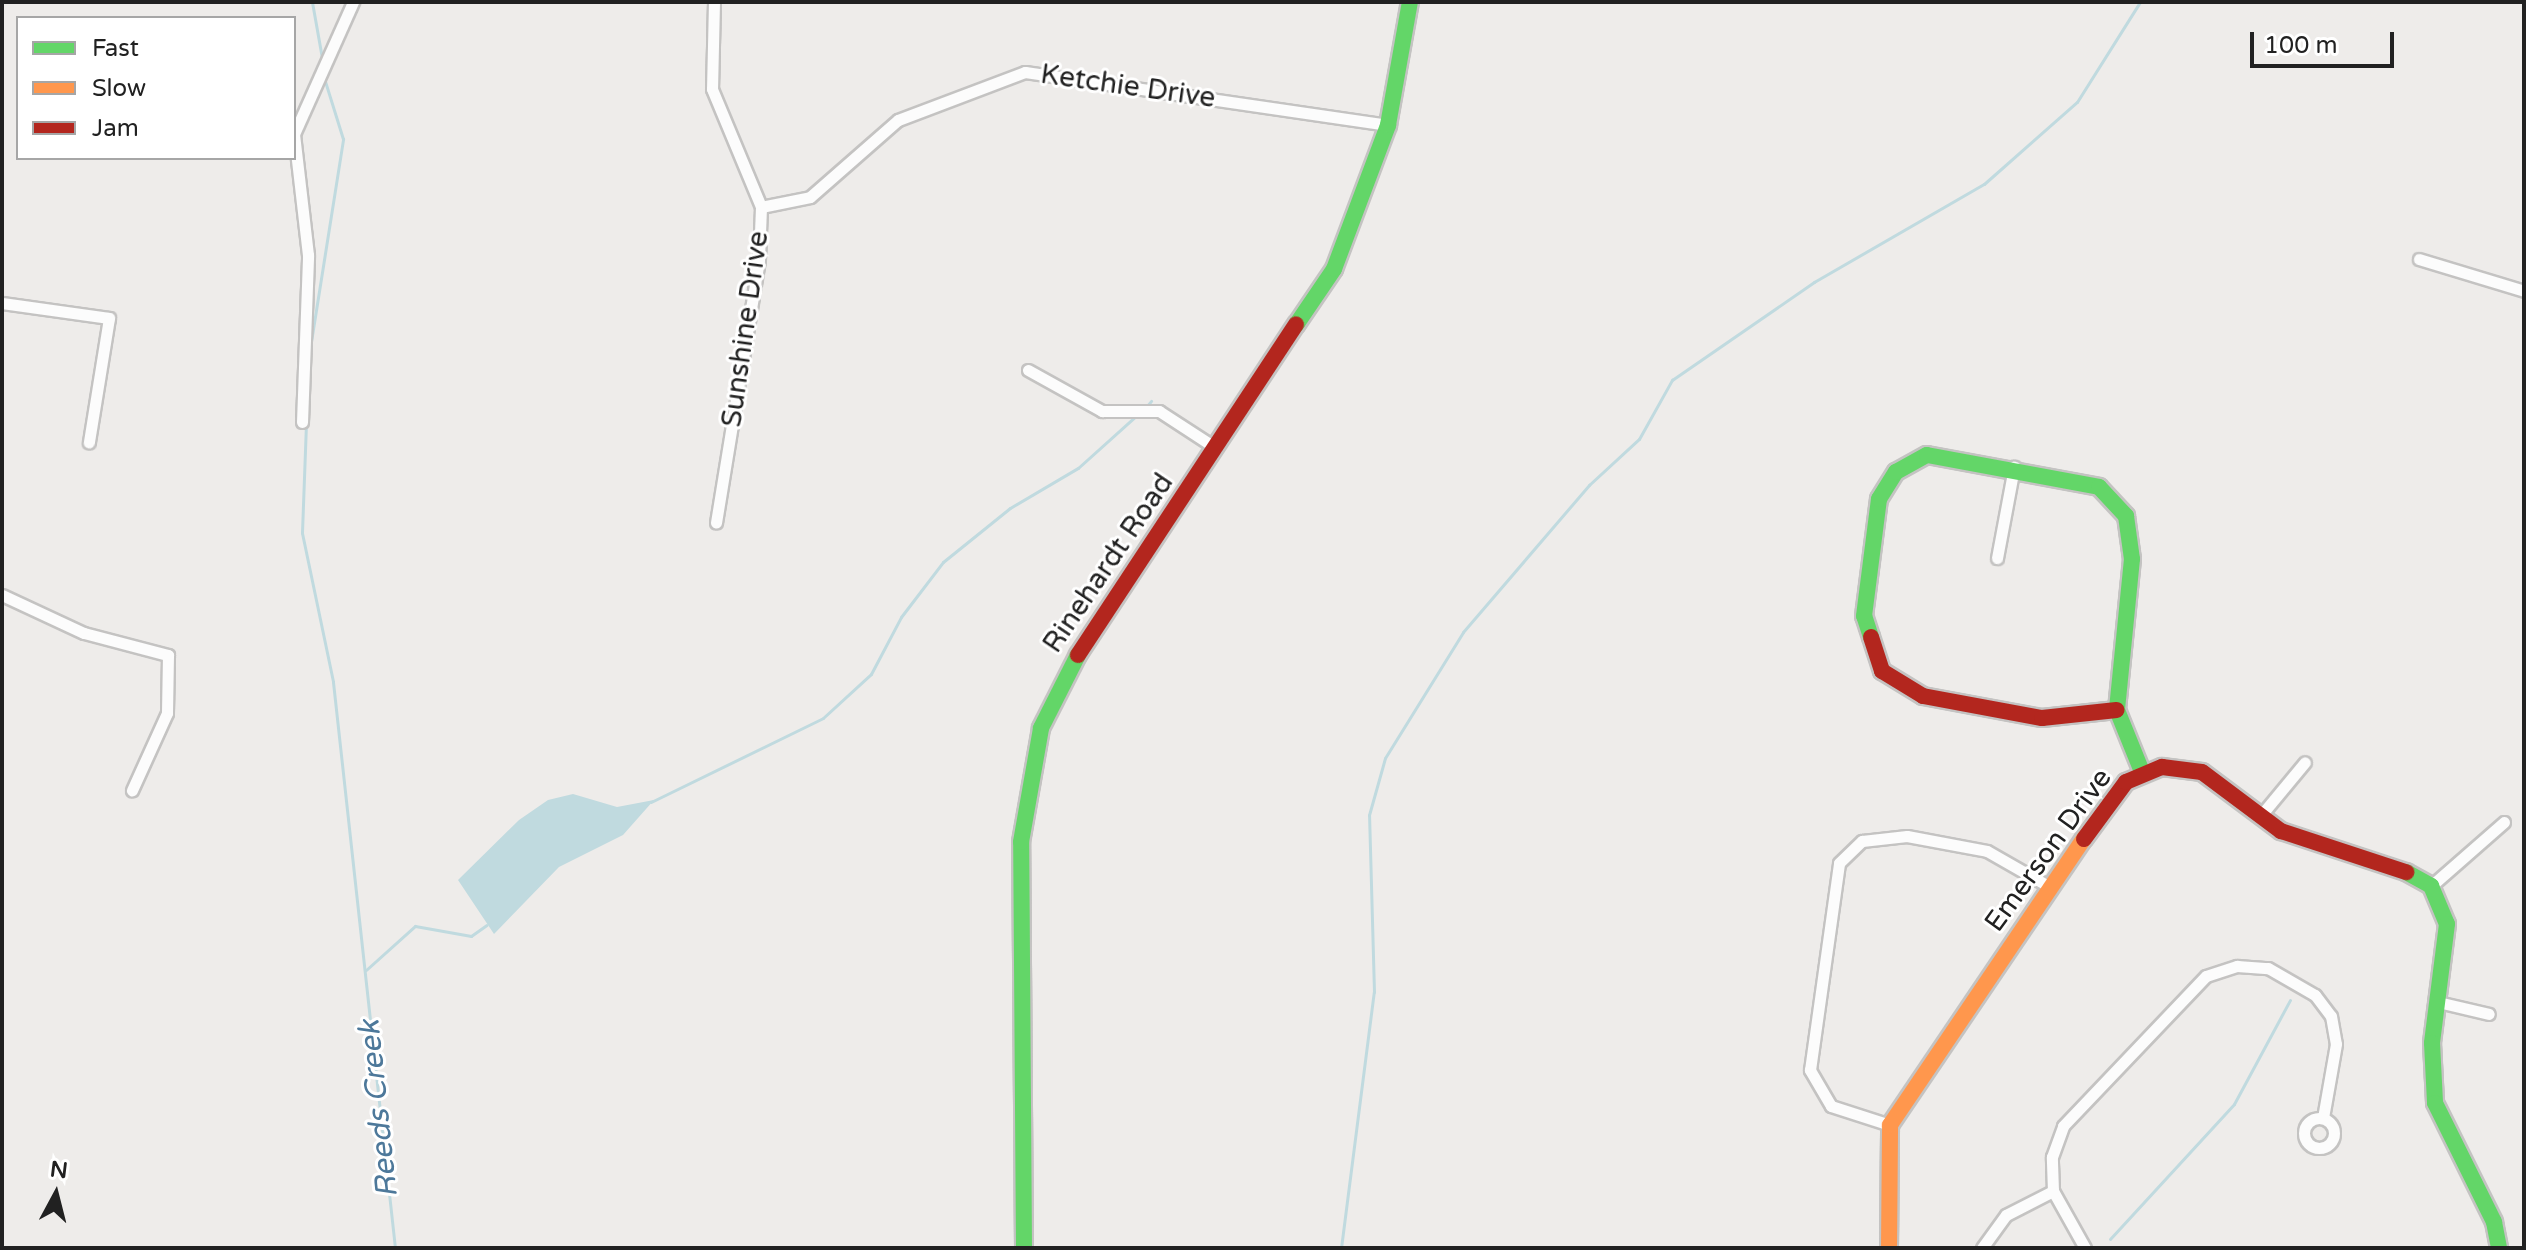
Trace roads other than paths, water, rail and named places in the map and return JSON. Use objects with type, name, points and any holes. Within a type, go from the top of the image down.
[{"type":"street","points":[[296,130],[353,2]]},
{"type":"street","name":"Sunshine Drive","points":[[714,2],[712,89],[761,207],[759,260],[716,522]]},
{"type":"street","name":"Rinehardt Road","points":[[1024,1248],[1027,783],[1062,677],[1334,269],[1388,125],[1410,2]]},
{"type":"street","name":"Ketchie Drive","points":[[761,207],[810,197],[898,120],[1025,72],[1388,125]]},
{"type":"street","points":[[296,151],[308,255],[302,422]]},
{"type":"street","points":[[2419,259],[2524,291]]},
{"type":"street","points":[[2,303],[109,318],[89,442]]},
{"type":"street","points":[[1028,370],[1102,411],[1159,411],[1216,448]]},
{"type":"street","points":[[2117,710],[2060,720],[1923,696],[1900,686],[1871,655],[1864,616],[1879,499],[1896,472],[1927,455],[2014,467],[2099,487],[2126,516],[2132,559],[2117,710],[2142,772]]},
{"type":"street","points":[[1997,558],[2014,467]]},
{"type":"street","points":[[2,595],[84,633],[168,655],[167,713],[132,790]]},
{"type":"street","points":[[2262,814],[2305,762]]},
{"type":"street","name":"Emerson Drive","points":[[1890,1125],[2050,887],[2126,782],[2142,772],[2202,772],[2307,843],[2387,862],[2431,886]]},
{"type":"street","points":[[2499,1248],[2494,1222],[2435,1103],[2438,1002],[2447,924],[2431,886],[2504,822]]},
{"type":"street","points":[[1889,1248],[1890,1125],[1831,1106],[1810,1070],[1839,863],[1862,841],[1907,836],[1987,851],[2050,887]]},
{"type":"street","points":[[2085,1248],[2053,1191],[2052,1157],[2063,1126],[2173,1005],[2206,976],[2237,966],[2291,979],[2331,1016],[2336,1044],[2323,1118]]},
{"type":"street","points":[[2438,1002],[2489,1014]]},
{"type":"street","points":[[1982,1248],[2006,1215],[2053,1191]]},
{"type":"water","points":[[573,794],[617,807],[654,800],[623,835],[559,867],[494,934],[458,880],[519,820],[548,800]]},
{"type":"waterway","points":[[312,2],[322,58]]},
{"type":"waterway","points":[[1341,1248],[1374,992],[1369,815],[1385,758],[1463,632],[1589,485],[1639,439],[1672,380],[1814,282],[1984,184],[2077,102],[2140,2]]},
{"type":"waterway","points":[[310,348],[343,139],[324,78]]},
{"type":"waterway","points":[[1146,407],[1151,401]]},
{"type":"waterway","points":[[651,802],[823,718],[871,674],[901,617],[943,562],[1010,508],[1078,468],[1137,415]]},
{"type":"waterway","name":"Reeds Creek","points":[[306,423],[302,533],[333,682],[395,1248]]},
{"type":"waterway","points":[[366,970],[415,926],[471,936],[487,925]]},
{"type":"waterway","points":[[2110,1239],[2234,1104],[2290,1000]]}]
